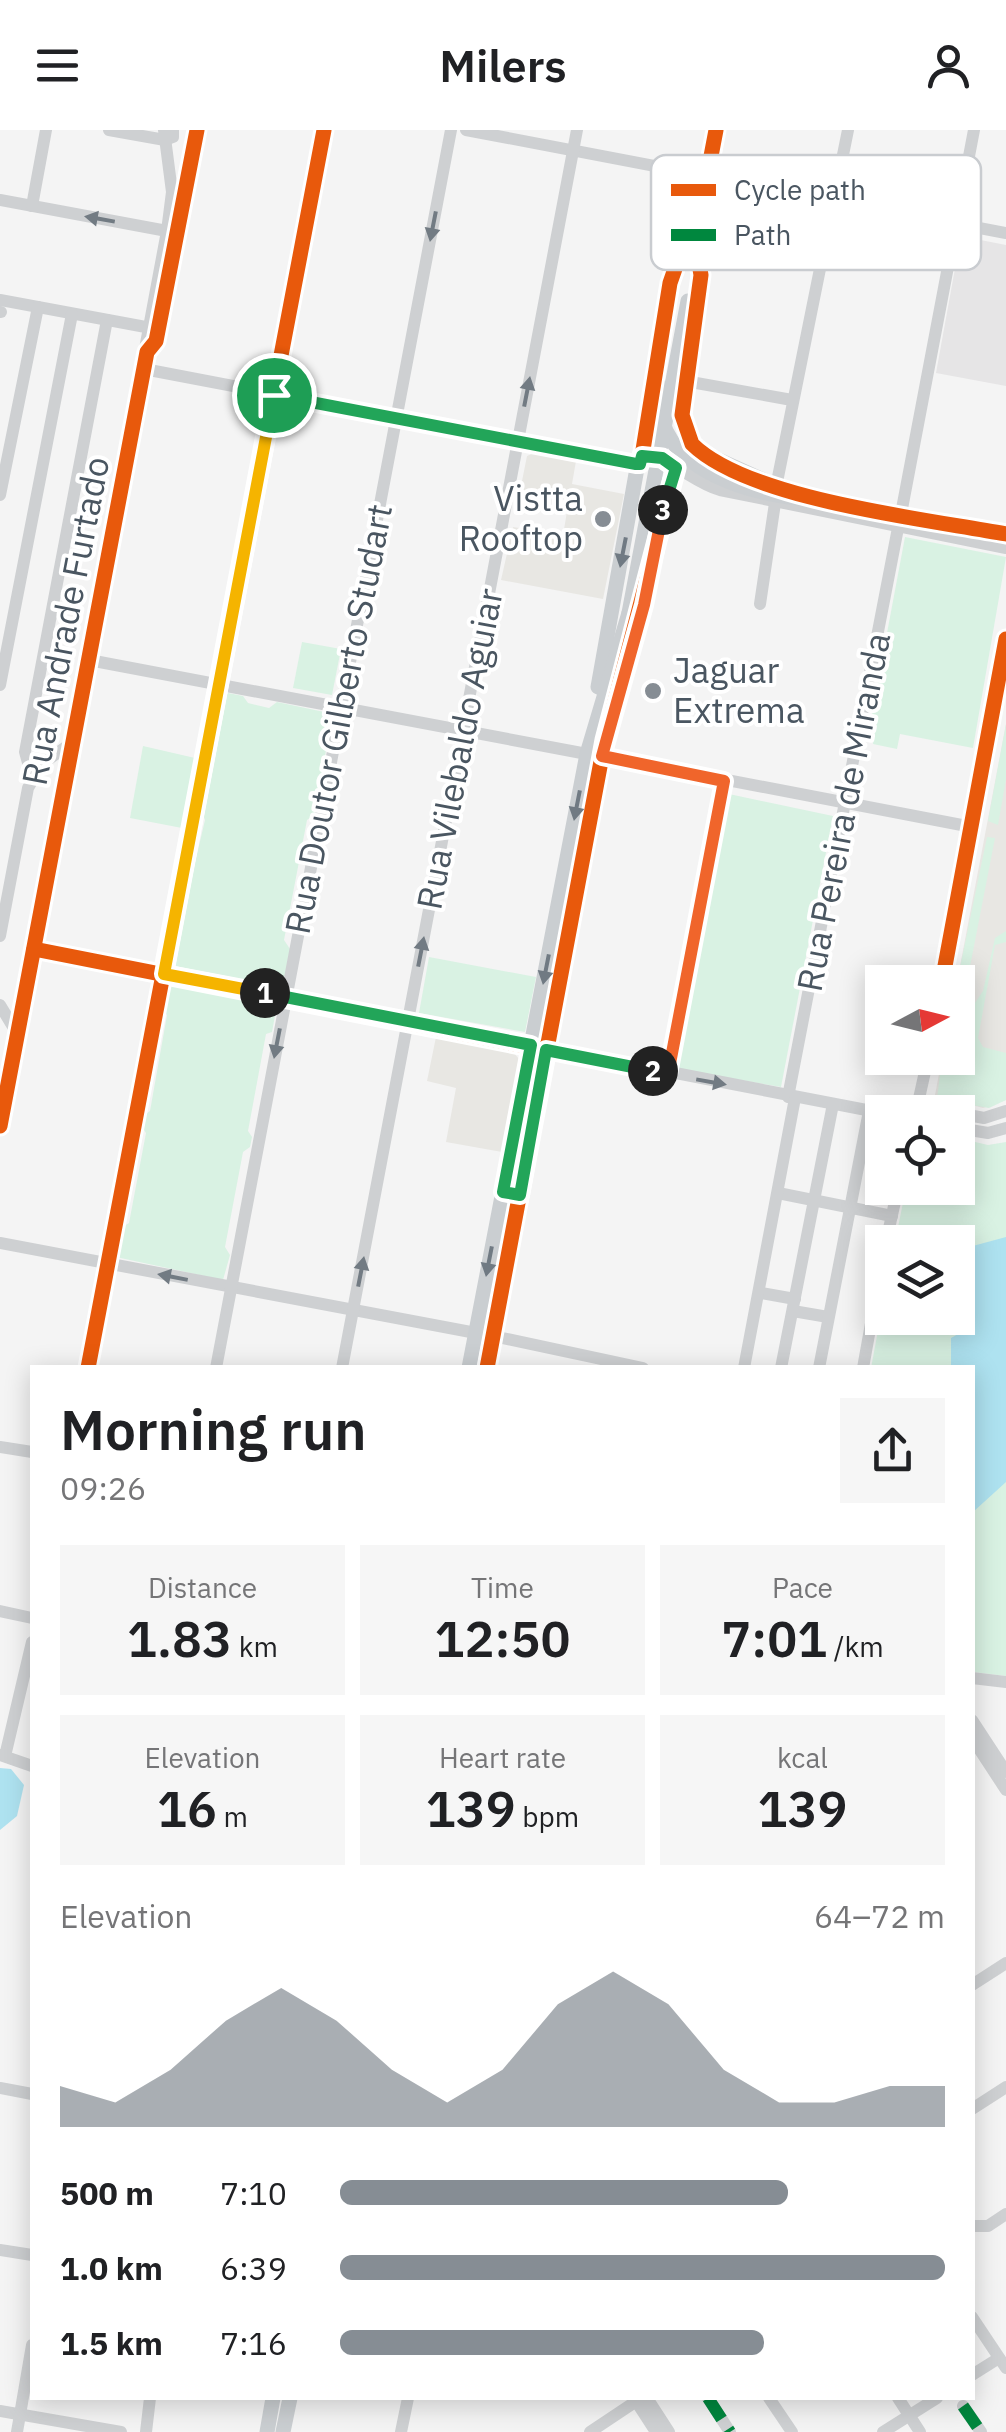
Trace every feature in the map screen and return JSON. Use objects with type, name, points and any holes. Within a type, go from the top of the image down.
[{"type":"main road","points":[[712,155],[716,130]]},
{"type":"main road","points":[[471,1365],[511,1194],[566,908],[594,755],[598,684],[670,283],[677,270]]},
{"type":"main road","points":[[686,270],[659,398],[670,443],[687,460],[762,492],[808,498]]},
{"type":"main road","points":[[599,710],[629,613],[688,302],[690,270]]},
{"type":"main road","points":[[699,270],[683,426],[692,444],[776,495],[808,498]]},
{"type":"main road","points":[[594,755],[676,468]]},
{"type":"main road","points":[[488,1365],[506,1217]]},
{"type":"main road","points":[[267,2432],[273,2400]]},
{"type":"main road","points":[[283,2432],[290,2400]]},
{"type":"street","points":[[32,206],[46,130]]},
{"type":"street","points":[[109,130],[169,134],[172,192],[147,352]]},
{"type":"street","name":"Rua Andrade Furtado","points":[[0,1126],[147,352],[156,342],[197,130]]},
{"type":"street","points":[[89,1365],[324,130]]},
{"type":"street","name":"Rua Doutor Gilberto Studart","points":[[217,1365],[451,130]]},
{"type":"street","points":[[466,130],[651,165]]},
{"type":"street","name":"Rua Vilebaldo Aguiar","points":[[343,1365],[577,130]]},
{"type":"street","points":[[844,155],[848,130]]},
{"type":"street","name":"Rua Pereira de Miranda","points":[[969,155],[974,130]]},
{"type":"street","points":[[0,200],[167,231]]},
{"type":"street","points":[[981,229],[1006,234]]},
{"type":"street","points":[[760,604],[792,400],[821,270]]},
{"type":"street","name":"Rua Pereira de Miranda","points":[[745,1365],[948,270]]},
{"type":"street","points":[[1,307],[38,307],[150,328]]},
{"type":"street","points":[[0,495],[38,307]]},
{"type":"street","points":[[0,685],[72,314]]},
{"type":"street","points":[[32,776],[25,752],[107,320]]},
{"type":"street","points":[[144,369],[518,441],[641,460],[662,458],[707,486],[776,495],[899,521],[1006,534]]},
{"type":"street","points":[[685,381],[792,400]]},
{"type":"street","points":[[808,498],[1006,548]]},
{"type":"street","points":[[945,965],[1006,639]]},
{"type":"street","points":[[89,660],[972,827]]},
{"type":"street","points":[[0,936],[7,854],[32,776],[74,742]]},
{"type":"street","points":[[668,1074],[724,781]]},
{"type":"street","points":[[34,949],[865,1110]]},
{"type":"street","points":[[0,1005],[18,1036]]},
{"type":"street","points":[[783,1365],[833,1104]]},
{"type":"street","points":[[975,1116],[1006,1112]]},
{"type":"street","points":[[975,1131],[988,1133],[1006,1128]]},
{"type":"street","points":[[820,1365],[850,1206],[865,1152]]},
{"type":"street","points":[[778,1193],[892,1216]]},
{"type":"street","points":[[890,1225],[894,1205]]},
{"type":"street","points":[[0,1243],[476,1333]]},
{"type":"street","points":[[760,1293],[828,1317]]},
{"type":"street","points":[[864,1365],[869,1335]]},
{"type":"street","points":[[493,1336],[622,1364]]},
{"type":"street","points":[[0,1447],[30,1452]]},
{"type":"street","points":[[0,1612],[30,1618]]},
{"type":"street","points":[[30,1650],[2,1755],[30,1765]]},
{"type":"street","points":[[975,1678],[1006,1682]]},
{"type":"street","points":[[975,1725],[1006,1772]]},
{"type":"street","points":[[975,1743],[1006,1790]]},
{"type":"street","points":[[975,1982],[1006,1963]]},
{"type":"street","points":[[975,2107],[1006,2087]]},
{"type":"street","points":[[0,2088],[30,2094]]},
{"type":"street","points":[[975,2226],[988,2226],[1006,2214]]},
{"type":"street","points":[[0,2250],[30,2255]]},
{"type":"street","points":[[975,2322],[1003,2363],[975,2374]]},
{"type":"street","points":[[988,2342],[1006,2338]]},
{"type":"street","points":[[17,2432],[30,2358]]},
{"type":"street","points":[[146,2432],[150,2400]]},
{"type":"street","points":[[402,2432],[408,2400]]},
{"type":"street","points":[[590,2432],[636,2400]]},
{"type":"street","points":[[640,2400],[656,2432]]},
{"type":"street","points":[[641,2400],[670,2432]]},
{"type":"street","points":[[709,2400],[730,2432]]},
{"type":"street","points":[[770,2400],[792,2432]]},
{"type":"street","points":[[899,2400],[920,2432]]},
{"type":"street","points":[[884,2432],[934,2400]]},
{"type":"street","points":[[963,2406],[980,2432]]},
{"type":"street","points":[[0,2411],[121,2432]]},
{"type":"shaded area","points":[[981,240],[1006,245],[1006,386],[936,373],[955,270],[981,270]]},
{"type":"shaded area","points":[[534,453],[576,461],[572,484],[624,494],[603,599],[501,580],[513,527],[563,535],[569,500],[520,491],[527,456]]},
{"type":"shaded area","points":[[1006,724],[1006,1100],[983,1108],[975,1106],[975,1095],[935,1095],[939,1075],[975,1075],[975,965],[960,965]]},
{"type":"shaded area","points":[[436,1037],[513,1052],[519,1059],[502,1152],[446,1142],[456,1088],[427,1081]]},
{"type":"green space","points":[[905,537],[1006,557],[973,748],[900,734],[897,749],[873,744],[875,730],[869,729]]},
{"type":"green space","points":[[302,642],[341,649],[332,695],[293,688]]},
{"type":"green space","points":[[228,693],[243,696],[248,703],[269,708],[277,702],[329,713],[332,718],[314,815],[307,820],[284,940],[290,949],[283,986],[278,989],[175,970],[171,965],[205,820],[200,809],[222,699]]},
{"type":"green space","points":[[1006,724],[1006,779],[998,825],[988,821]]},
{"type":"green space","points":[[143,746],[195,758],[182,828],[130,818]]},
{"type":"green space","points":[[729,794],[833,816],[781,1087],[678,1069]]},
{"type":"green space","points":[[987,837],[995,838],[970,965],[961,965]]},
{"type":"green space","points":[[1006,931],[1006,942],[995,945],[978,1038],[983,1047],[1006,1053],[1006,1100],[989,1108],[975,1106],[975,1095],[937,1095],[940,1075],[975,1075],[975,1003],[983,991],[995,938]]},
{"type":"green space","points":[[429,957],[536,977],[525,1032],[419,1013]]},
{"type":"green space","points":[[175,983],[277,1005],[272,1032],[266,1034],[248,1131],[252,1137],[250,1147],[243,1152],[225,1247],[230,1255],[223,1280],[116,1257],[121,1228],[129,1223],[146,1133],[141,1125],[143,1116],[150,1111],[167,1015],[163,1009],[167,986]]},
{"type":"green space","points":[[975,1142],[988,1145],[1006,1142],[1006,1676],[975,1672],[975,1365],[872,1365],[877,1335],[975,1335],[975,1225],[898,1225],[903,1205],[975,1205]]},
{"type":"water","points":[[1006,1237],[1006,1482],[975,1510],[975,1365],[951,1365],[951,1338],[975,1335],[975,1245]]},
{"type":"water","points":[[0,1768],[11,1769],[24,1785],[17,1816],[0,1830]]},
{"type":"marked path","points":[[709,2400],[730,2432]]},
{"type":"marked path","points":[[963,2406],[981,2432]]},
{"type":"cycle path","points":[[0,1126],[147,352],[156,341],[197,130]]},
{"type":"cycle path","points":[[89,1365],[324,130]]},
{"type":"cycle path","points":[[711,155],[716,130]]},
{"type":"cycle path","points":[[488,1365],[605,740],[676,468],[662,458],[642,456],[675,270]]},
{"type":"cycle path","points":[[700,270],[682,415],[692,444],[754,480],[795,493],[887,514],[1006,534]]},
{"type":"cycle path","points":[[945,965],[1006,639]]},
{"type":"cycle path","points":[[34,949],[546,1050]]},
{"type":"place","name":"Vistta Rooftop","points":[[603,519]]},
{"type":"place","name":"Jaguar Extrema","points":[[653,691]]},
{"type":"route","points":[[274,395],[636,464],[640,464],[642,456],[653,456],[676,468],[658,526],[644,605],[602,756],[724,781],[668,1074],[546,1050],[520,1195],[503,1192],[531,1045],[164,974],[274,395]]}]
